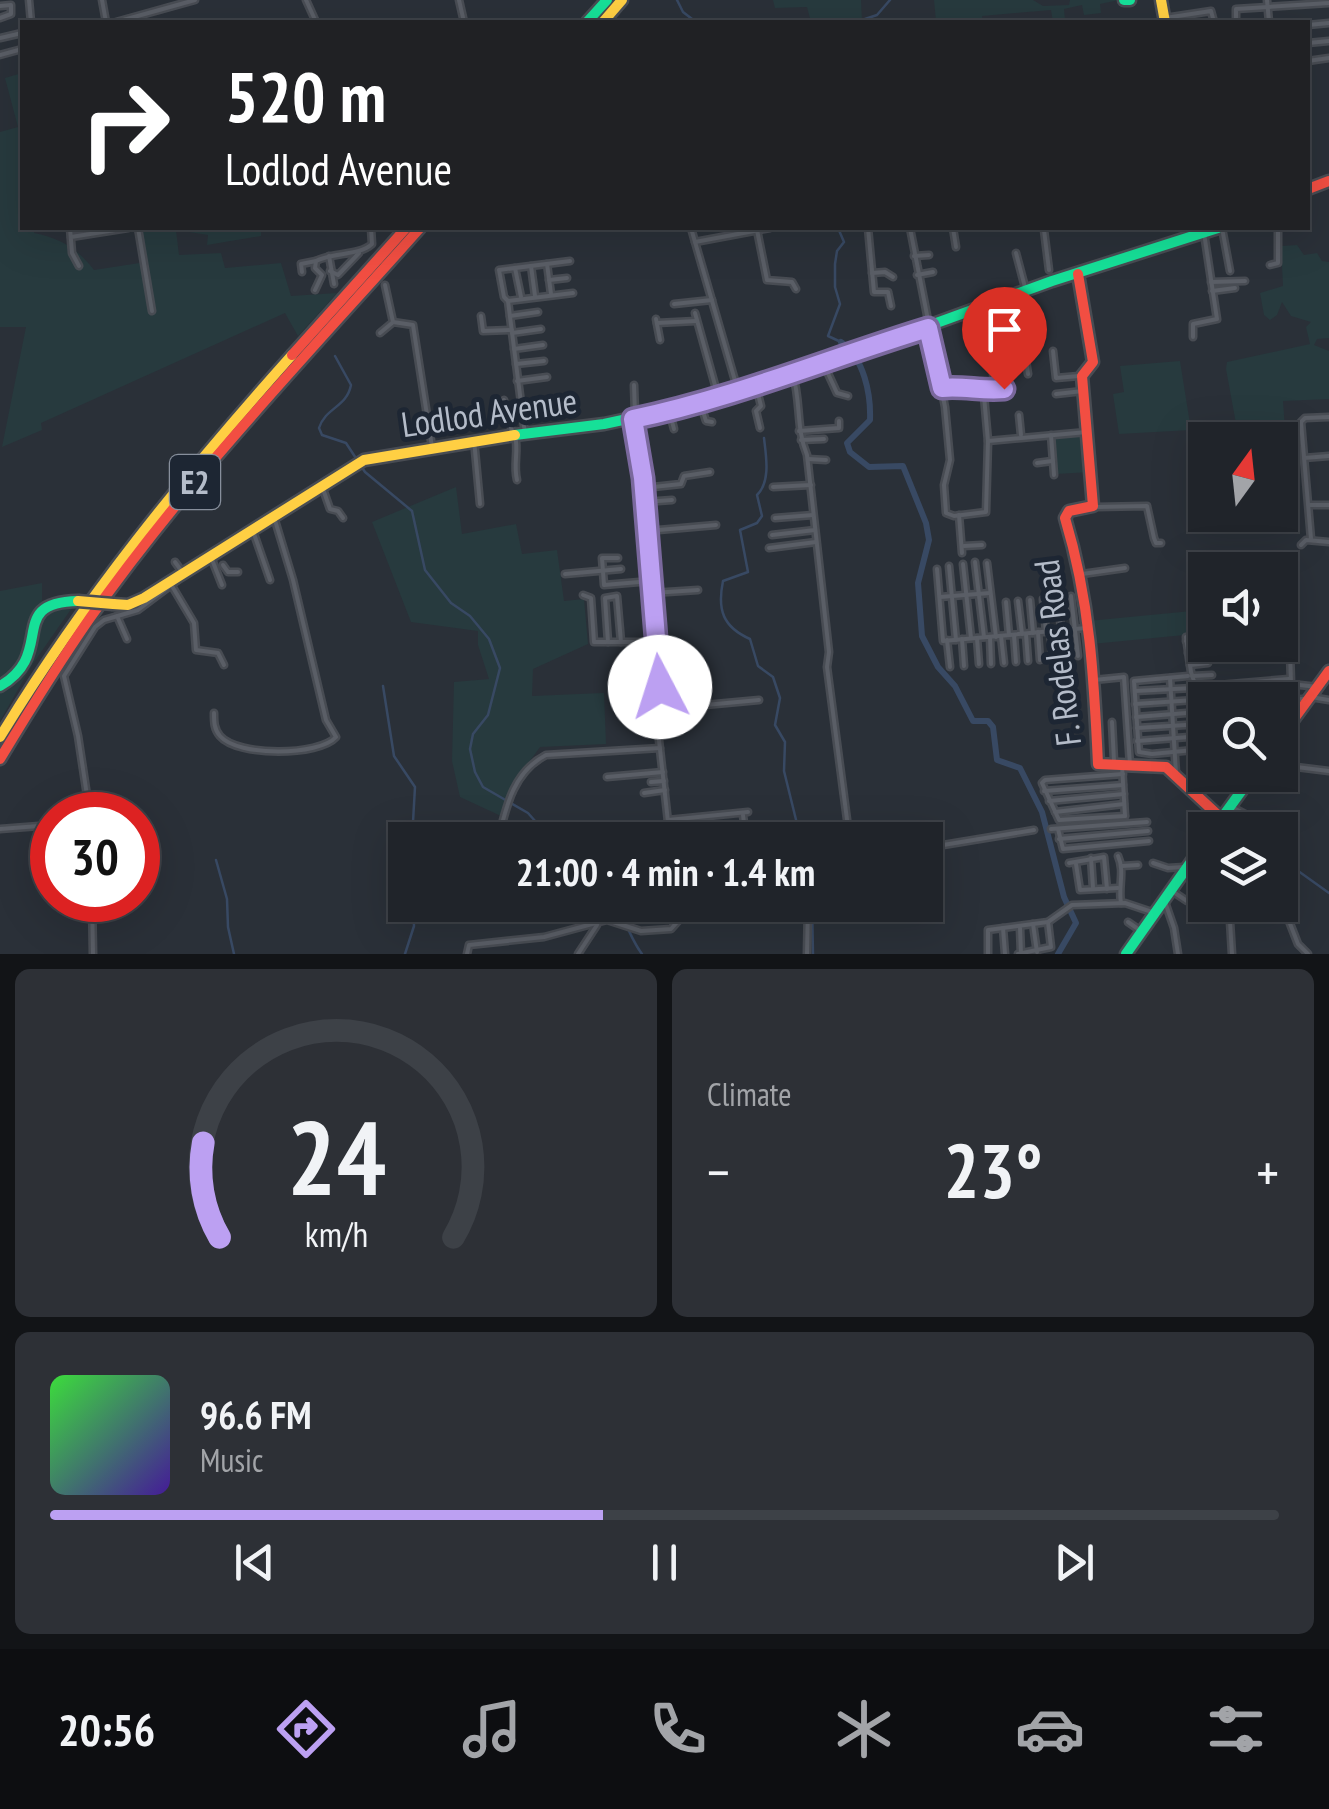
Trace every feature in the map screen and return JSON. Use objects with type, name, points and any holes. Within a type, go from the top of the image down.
[{"type":"main road","points":[[590,20],[607,0]]},
{"type":"main road","points":[[604,20],[622,0]]},
{"type":"main road","points":[[1161,0],[1165,20]]},
{"type":"main road","name":"E2","points":[[0,737],[59,642],[127,548],[189,472],[404,230]]},
{"type":"main road","name":"E2","points":[[0,759],[68,648],[142,547],[418,230]]},
{"type":"main road","name":"Lodlod Avenue","points":[[0,686],[23,669],[30,654],[35,617],[43,607],[58,600],[115,610],[134,603],[218,558],[322,485],[342,478],[359,462],[474,440],[635,419],[700,402],[793,375],[928,328],[1026,291],[1050,275],[1078,274],[1209,230]]},
{"type":"main road","points":[[1078,274],[1092,362],[1092,368],[1082,376],[1093,506]]},
{"type":"main road","name":"F. Rodelas Road","points":[[1093,506],[1067,512],[1066,522],[1082,574],[1094,680],[1098,764],[1122,768],[1162,765],[1173,773]]},
{"type":"main road","points":[[1298,714],[1329,671]]},
{"type":"main road","points":[[1173,773],[1208,812]]},
{"type":"main road","points":[[1226,812],[1240,792]]},
{"type":"main road","points":[[1131,952],[1188,868]]},
{"type":"street","points":[[123,20],[195,0]]},
{"type":"street","points":[[1236,20],[1236,10],[1267,3],[1326,2]]},
{"type":"street","points":[[0,6],[10,5],[11,14],[0,18]]},
{"type":"street","points":[[1165,20],[1210,11],[1213,20]]},
{"type":"street","points":[[70,230],[72,253],[80,266]]},
{"type":"street","points":[[71,237],[115,230]]},
{"type":"street","points":[[138,230],[152,311]]},
{"type":"street","points":[[302,272],[301,264],[372,247],[370,230]]},
{"type":"street","points":[[692,230],[738,391]]},
{"type":"street","points":[[695,242],[758,230],[767,280],[792,282],[796,289]]},
{"type":"street","points":[[868,230],[874,292],[888,292],[891,306]]},
{"type":"street","points":[[910,230],[942,388],[950,460],[944,485],[946,513],[986,512],[988,441],[982,392]]},
{"type":"street","points":[[953,230],[956,247]]},
{"type":"street","points":[[1044,230],[1050,275]]},
{"type":"street","points":[[1212,230],[1230,271]]},
{"type":"street","points":[[1194,337],[1194,324],[1216,321],[1211,282],[1212,230]]},
{"type":"street","points":[[1270,265],[1277,264],[1280,258],[1278,230]]},
{"type":"street","points":[[330,271],[338,275],[362,250]]},
{"type":"street","points":[[1016,252],[1026,291]]},
{"type":"street","points":[[914,256],[930,255]]},
{"type":"street","points":[[324,280],[333,281],[329,256]]},
{"type":"street","points":[[315,290],[322,275],[315,268],[316,261]]},
{"type":"street","points":[[517,480],[514,463],[523,410],[508,301],[498,270],[570,261]]},
{"type":"street","points":[[546,264],[552,296]]},
{"type":"street","points":[[531,266],[535,296]]},
{"type":"street","points":[[515,268],[521,299]]},
{"type":"street","points":[[872,273],[886,272],[892,277]]},
{"type":"street","points":[[917,274],[933,272]]},
{"type":"street","points":[[549,280],[567,278]]},
{"type":"street","points":[[1211,282],[1245,281]]},
{"type":"street","points":[[385,285],[393,322]]},
{"type":"street","points":[[1212,292],[1236,288]]},
{"type":"street","points":[[508,301],[573,293]]},
{"type":"street","points":[[1006,298],[1022,334],[1028,374]]},
{"type":"street","points":[[674,304],[712,300]]},
{"type":"street","points":[[1208,311],[1216,310]]},
{"type":"street","points":[[510,316],[538,312]]},
{"type":"street","points":[[695,313],[718,396]]},
{"type":"street","points":[[481,316],[483,332],[541,329]]},
{"type":"street","points":[[660,340],[657,321],[696,321]]},
{"type":"street","points":[[380,333],[393,322],[413,325],[432,447]]},
{"type":"street","points":[[514,349],[543,346]]},
{"type":"street","points":[[992,351],[994,390]]},
{"type":"street","points":[[1053,352],[1056,378],[1082,376]]},
{"type":"street","points":[[516,364],[544,361]]},
{"type":"street","points":[[824,362],[837,394],[848,396]]},
{"type":"street","points":[[793,375],[799,431],[808,459],[827,667],[848,822]]},
{"type":"street","points":[[518,380],[547,377]]},
{"type":"street","points":[[634,385],[668,820],[745,813],[745,822]]},
{"type":"street","points":[[756,386],[761,406],[756,410],[760,428]]},
{"type":"street","points":[[942,388],[973,386],[982,392],[1004,389]]},
{"type":"street","points":[[1056,394],[1083,391]]},
{"type":"street","points":[[504,400],[520,434]]},
{"type":"street","points":[[700,402],[706,422],[712,422]]},
{"type":"street","points":[[669,410],[674,429]]},
{"type":"street","points":[[1019,415],[1022,438]]},
{"type":"street","points":[[1311,540],[1302,420],[1329,417]]},
{"type":"street","points":[[799,431],[839,428],[839,421]]},
{"type":"street","points":[[988,441],[1087,432]]},
{"type":"street","points":[[1051,435],[1054,475]]},
{"type":"street","points":[[801,440],[824,439]]},
{"type":"street","points":[[474,440],[480,504]]},
{"type":"street","points":[[1304,458],[1329,456]]},
{"type":"street","points":[[808,459],[826,460]]},
{"type":"street","points":[[1037,463],[1053,461]]},
{"type":"street","points":[[644,488],[681,484],[684,476],[710,472]]},
{"type":"street","points":[[322,485],[328,506],[344,518]]},
{"type":"street","points":[[773,487],[811,485]]},
{"type":"street","points":[[644,502],[672,500]]},
{"type":"street","points":[[1308,506],[1329,505]]},
{"type":"street","points":[[1093,506],[1147,506],[1154,538],[1161,544]]},
{"type":"street","points":[[776,518],[814,515]]},
{"type":"street","points":[[960,515],[963,550],[982,544]]},
{"type":"street","points":[[214,713],[220,736],[246,750],[322,748],[336,737],[326,720],[274,517]]},
{"type":"street","points":[[646,530],[716,525]]},
{"type":"street","points":[[772,534],[815,530]]},
{"type":"street","points":[[253,532],[270,580]]},
{"type":"street","points":[[1311,540],[1329,542]]},
{"type":"street","points":[[1301,544],[1311,540]]},
{"type":"street","points":[[769,548],[816,542]]},
{"type":"street","points":[[218,558],[228,572],[238,572]]},
{"type":"street","points":[[218,558],[222,585]]},
{"type":"street","points":[[618,558],[602,558],[605,586],[651,581]]},
{"type":"street","points":[[175,562],[194,623],[196,650],[218,652],[224,665]]},
{"type":"street","points":[[975,562],[980,594],[1004,664]]},
{"type":"street","points":[[987,562],[992,664]]},
{"type":"street","points":[[963,564],[979,664]]},
{"type":"street","points":[[949,566],[964,666]]},
{"type":"street","points":[[1082,574],[1125,568]]},
{"type":"street","points":[[565,574],[621,569]]},
{"type":"street","points":[[936,570],[941,639],[1088,627]]},
{"type":"street","points":[[652,593],[698,590]]},
{"type":"street","points":[[938,597],[990,593]]},
{"type":"street","points":[[583,595],[591,598],[593,641],[656,642]]},
{"type":"street","points":[[608,642],[605,598],[617,596],[621,642]]},
{"type":"street","points":[[1071,596],[1078,656]]},
{"type":"street","points":[[1058,598],[1066,658]]},
{"type":"street","points":[[1043,599],[1053,658]]},
{"type":"street","points":[[1030,600],[1040,660]]},
{"type":"street","points":[[1018,601],[1028,661]]},
{"type":"street","points":[[1006,602],[1016,662]]},
{"type":"street","points":[[87,792],[64,676],[95,627],[115,610],[127,639]]},
{"type":"street","points":[[1188,639],[1188,654]]},
{"type":"street","points":[[947,640],[950,667]]},
{"type":"street","points":[[1189,662],[1193,682]]},
{"type":"street","points":[[1289,662],[1292,685],[1310,698]]},
{"type":"street","points":[[1190,665],[1208,663]]},
{"type":"street","points":[[659,670],[696,668],[705,706],[759,700]]},
{"type":"street","points":[[1188,750],[1141,753],[1135,680],[1212,674]]},
{"type":"street","points":[[1094,680],[1124,677],[1122,768]]},
{"type":"street","points":[[1170,678],[1173,773]]},
{"type":"street","points":[[1258,682],[1290,679]]},
{"type":"street","points":[[1134,691],[1188,688]]},
{"type":"street","points":[[1298,702],[1310,698]]},
{"type":"street","points":[[1298,699],[1329,700]]},
{"type":"street","points":[[1135,704],[1188,701]]},
{"type":"street","points":[[1136,716],[1188,712]]},
{"type":"street","points":[[1112,722],[1122,768],[1128,842]]},
{"type":"street","points":[[1137,728],[1188,725]]},
{"type":"street","points":[[1138,741],[1188,737]]},
{"type":"street","points":[[503,822],[510,796],[525,769],[546,754],[660,748]]},
{"type":"street","points":[[1122,768],[1044,780],[1044,791],[1058,819],[1125,816]]},
{"type":"street","points":[[1298,768],[1329,771]]},
{"type":"street","points":[[607,776],[663,772]]},
{"type":"street","points":[[651,782],[664,782]]},
{"type":"street","points":[[1044,791],[1124,784]]},
{"type":"street","points":[[644,793],[665,790]]},
{"type":"street","points":[[1049,801],[1124,794]]},
{"type":"street","points":[[1055,812],[1124,804]]},
{"type":"street","points":[[1230,806],[1241,812]]},
{"type":"street","points":[[1147,822],[1054,829],[1063,849],[1149,841]]},
{"type":"street","points":[[0,829],[30,827]]},
{"type":"street","points":[[943,845],[1034,830]]},
{"type":"street","points":[[1059,839],[1148,832]]},
{"type":"street","points":[[1118,856],[1122,866],[1118,888],[1121,904]]},
{"type":"street","points":[[1090,858],[1093,889]]},
{"type":"street","points":[[1107,888],[1104,858],[1072,862],[1079,889],[1118,888]]},
{"type":"street","points":[[1153,862],[1168,868],[1188,867]]},
{"type":"street","points":[[1122,866],[1138,865]]},
{"type":"street","points":[[1172,891],[1186,901]]},
{"type":"street","points":[[1165,902],[1178,954]]},
{"type":"street","points":[[988,954],[987,931],[1048,922],[1072,905],[1121,904],[1156,914]]},
{"type":"street","points":[[92,922],[93,954]]},
{"type":"street","points":[[467,954],[469,945],[544,936],[601,922]]},
{"type":"street","points":[[614,922],[641,931],[676,926],[678,922]]},
{"type":"street","points":[[807,954],[808,922]]},
{"type":"street","points":[[1020,926],[1019,954],[1037,952],[1050,948],[1048,922]]},
{"type":"street","points":[[1128,922],[1143,932]]},
{"type":"street","points":[[1230,922],[1232,954]]},
{"type":"street","points":[[1289,922],[1298,944],[1308,954]]},
{"type":"street","points":[[578,954],[598,923]]},
{"type":"street","points":[[1034,924],[1037,952]]},
{"type":"street","points":[[1003,928],[1005,954]]},
{"type":"green space","points":[[773,0],[861,0],[862,20],[810,20],[807,7],[775,8]]},
{"type":"green space","points":[[934,0],[1033,0],[1043,6],[1069,5],[1070,0],[1119,0],[1100,4],[1101,13],[1084,15],[1082,5],[1064,9],[1065,20],[1053,20],[1051,10],[982,16],[983,20],[936,20]]},
{"type":"green space","points":[[20,74],[20,230],[34,230],[68,245],[94,270],[146,262],[141,230],[176,230],[179,255],[221,253],[225,268],[281,263],[291,296],[337,293],[298,336],[285,313],[41,423],[42,430],[2,447],[26,327],[0,327],[0,132],[18,127],[5,78]]},
{"type":"green space","points":[[176,230],[261,230],[261,236],[207,245],[208,235]]},
{"type":"green space","points":[[1297,245],[1304,255],[1317,253],[1322,261],[1329,262],[1329,338],[1317,339],[1314,345],[1329,351],[1329,399],[1283,401],[1284,422],[1236,422],[1227,362],[1310,344],[1306,327],[1311,322],[1291,316],[1282,302],[1277,315],[1270,320],[1264,315],[1260,293],[1283,286],[1281,246]]},
{"type":"green space","points":[[1180,361],[1188,430],[1119,434],[1113,394],[1124,392],[1120,366]]},
{"type":"green space","points":[[1087,435],[1090,472],[1056,474],[1052,436]]},
{"type":"green space","points":[[456,487],[462,534],[516,524],[522,554],[557,550],[564,601],[584,599],[588,644],[533,669],[532,696],[604,693],[606,744],[540,747],[517,779],[501,816],[460,797],[452,761],[454,682],[489,679],[478,645],[478,631],[411,622],[372,522]]},
{"type":"green space","points":[[42,583],[42,603],[76,602],[32,665],[0,721],[0,591]]},
{"type":"green space","points":[[1188,611],[1188,635],[1092,644],[1088,621]]},
{"type":"waterway","points":[[677,0],[693,20]]},
{"type":"waterway","points":[[862,20],[877,15],[890,0]]},
{"type":"waterway","points":[[839,230],[844,242],[837,251],[835,264],[840,304],[828,336],[841,342]]},
{"type":"waterway","points":[[841,342],[861,367],[869,399],[870,420],[847,443],[850,452],[869,467],[903,466],[926,523],[929,540],[918,583],[922,636],[973,721],[988,721],[993,727],[997,760],[1020,768],[1042,812],[1064,897],[1076,923],[1058,954]]},
{"type":"waterway","points":[[335,356],[351,385],[345,398],[322,421],[322,435],[346,443],[365,472],[412,511],[425,570],[451,603],[470,616],[489,639],[500,668],[488,715],[473,734],[470,749],[475,772],[483,787],[528,813],[536,822]]},
{"type":"waterway","points":[[764,438],[766,476],[757,495],[762,516],[757,523],[740,530],[748,572],[723,581],[721,601],[728,623],[750,639],[758,666],[773,677],[780,698],[775,725],[785,742],[784,771],[797,822]]},
{"type":"waterway","points":[[383,686],[394,756],[415,787],[413,822]]},
{"type":"waterway","points":[[216,860],[227,899],[234,954]]},
{"type":"waterway","points":[[1298,871],[1329,893]]},
{"type":"waterway","points":[[405,954],[414,922]]},
{"type":"waterway","points":[[624,922],[642,954]]},
{"type":"waterway","points":[[812,922],[813,954]]},
{"type":"traffic: fast","points":[[589,20],[607,0]]},
{"type":"traffic: fast","points":[[1124,0],[1130,0]]},
{"type":"traffic: fast","points":[[515,435],[604,424],[669,410],[793,375],[1052,281],[1212,230]]},
{"type":"traffic: fast","points":[[0,686],[17,673],[26,659],[36,620],[43,610],[78,601]]},
{"type":"traffic: fast","points":[[1226,812],[1241,792]]},
{"type":"traffic: fast","points":[[1126,954],[1188,866]]},
{"type":"traffic: slow","points":[[605,20],[622,0]]},
{"type":"traffic: slow","points":[[1161,0],[1165,20]]},
{"type":"traffic: slow","points":[[0,737],[101,587],[213,446],[292,355]]},
{"type":"traffic: slow","points":[[113,604],[128,605],[144,598],[364,460],[515,435]]},
{"type":"traffic: slow","points":[[78,601],[113,604]]},
{"type":"traffic: jam","points":[[1310,188],[1329,181]]},
{"type":"traffic: jam","points":[[292,355],[404,230]]},
{"type":"traffic: jam","points":[[0,759],[90,618],[167,516],[249,418],[418,230]]},
{"type":"traffic: jam","points":[[1078,274],[1093,362],[1082,376],[1093,506],[1069,511],[1065,518],[1085,610],[1098,764],[1166,767],[1215,812]]},
{"type":"traffic: jam","points":[[1298,713],[1329,671]]},
{"type":"route","points":[[660,687],[643,478],[633,419],[793,375],[928,328],[942,388],[973,386],[982,392],[1004,389]]}]
